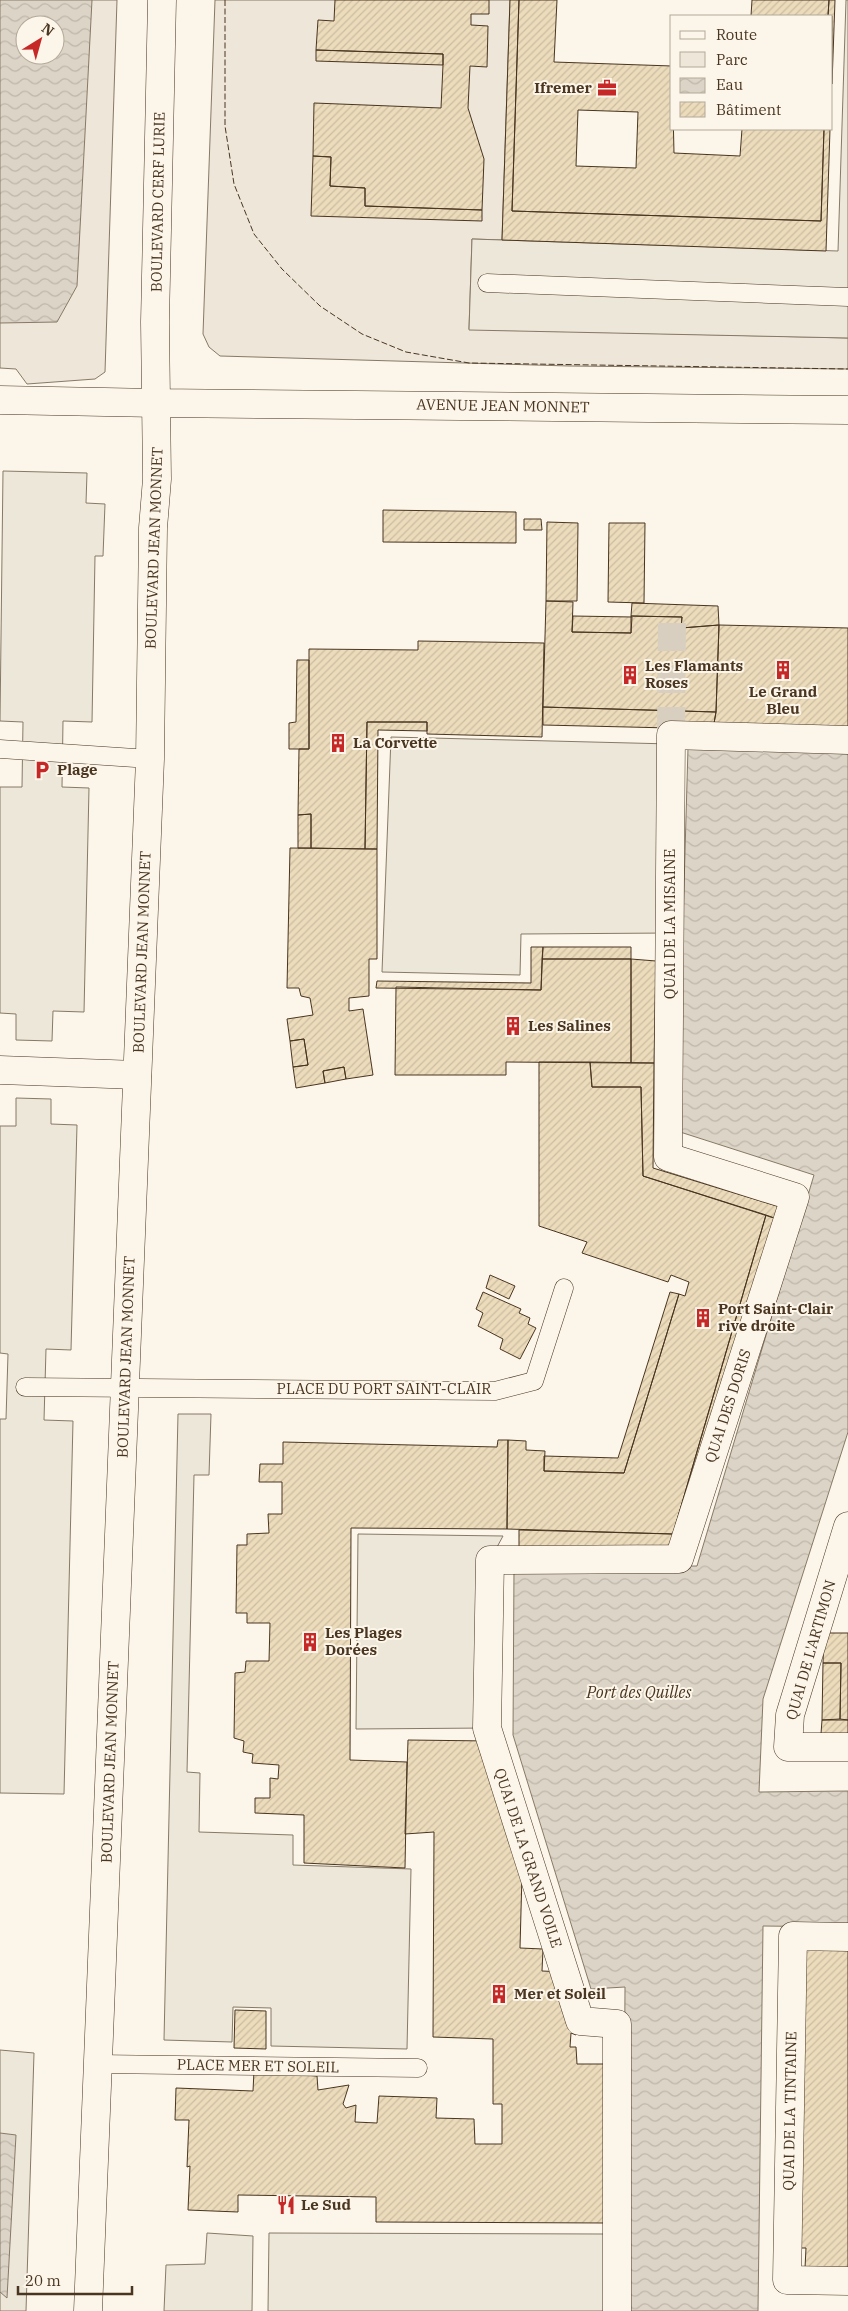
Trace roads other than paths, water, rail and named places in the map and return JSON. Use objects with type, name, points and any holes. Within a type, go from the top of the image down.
[{"type":"street","name":"BOULEVARD CERF LURIE","points":[[157,403],[155,322],[162,0]]},
{"type":"street","name":"AVENUE JEAN MONNET","points":[[0,400],[848,410]]},
{"type":"street","name":"BOULEVARD JEAN MONNET","points":[[88,2311],[150,759],[153,528],[158,480],[157,403]]},
{"type":"street","name":"QUAI DE LA MISAINE","points":[[795,1197],[668,1156],[671,735],[848,740]]},
{"type":"street","points":[[0,1070],[137,1075]]},
{"type":"street","name":"QUAI DES DORIS","points":[[679,1559],[795,1197]]},
{"type":"street","name":"QUAI DE L'ARTIMON","points":[[848,1526],[790,1715],[788,1747],[848,1747]]},
{"type":"street","name":"QUAI DE LA GRAND VOILE","points":[[617,2311],[617,2024],[580,2021],[487,1728],[490,1560],[679,1559]]},
{"type":"street","name":"QUAI DE LA TINTAINE","points":[[848,1937],[792,1936],[787,2280],[848,2282]]},
{"type":"lane","points":[[486,283],[848,297]]},
{"type":"lane","points":[[0,749],[150,759]]},
{"type":"lane","name":"PLACE DU PORT SAINT-CLAIR","points":[[125,1388],[495,1391],[534,1381],[564,1288]]},
{"type":"lane","points":[[25,1387],[125,1388]]},
{"type":"lane","name":"PLACE MER ET SOLEIL","points":[[98,2064],[418,2068]]},
{"type":"water","points":[[0,0],[92,0],[77,286],[57,322],[0,323]]},
{"type":"water","name":"Port des Quilles","points":[[688,748],[848,752],[848,1432],[763,1699],[759,1792],[848,1791],[848,1927],[763,1926],[758,2311],[623,2311],[625,1987],[591,1989],[513,1735],[514,1567],[697,1566],[814,1175],[677,1131]]},
{"type":"water","points":[[0,2133],[16,2135],[7,2298],[0,2292]]},
{"type":"tunnel","points":[[671,735],[672,614]]},
{"type":"place","name":"Ifremer","points":[[607,88]]},
{"type":"place","name":"Le Grand Bleu","points":[[783,670]]},
{"type":"place","name":"Les Flamants Roses","points":[[630,675]]},
{"type":"place","name":"La Corvette","points":[[338,743]]},
{"type":"place","name":"Plage","points":[[42,770]]},
{"type":"place","name":"Les Salines","points":[[513,1026]]},
{"type":"place","name":"Port Saint-Clair rive droite","points":[[703,1318]]},
{"type":"place","name":"Les Plages Dorées","points":[[310,1642]]},
{"type":"place","name":"Mer et Soleil","points":[[499,1994]]},
{"type":"place","name":"Le Sud","points":[[286,2205]]}]
